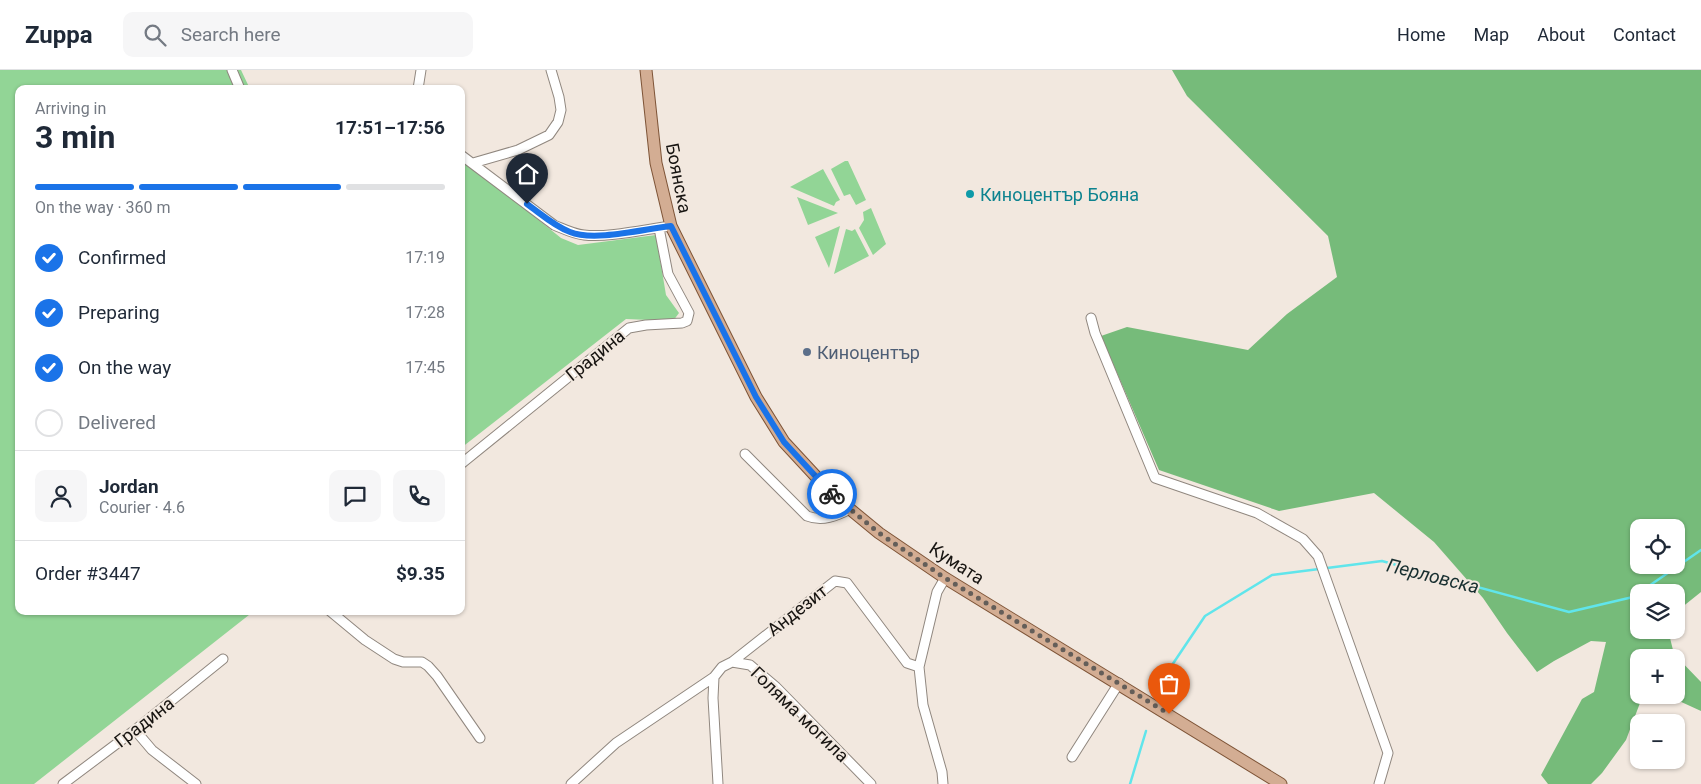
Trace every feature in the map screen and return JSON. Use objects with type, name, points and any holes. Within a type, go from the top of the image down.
[{"type":"main road","name":"Боянска","points":[[646,70],[656,163],[671,226],[701,285]]},
{"type":"main road","name":"Кумата","points":[[701,285],[756,397],[784,442],[834,496],[879,533],[945,578],[1281,784]]},
{"type":"street","points":[[232,70],[238,85]]},
{"type":"street","points":[[419,85],[422,70]]},
{"type":"street","points":[[473,163],[518,150],[549,135],[558,122],[561,110],[560,97],[551,70]]},
{"type":"street","points":[[465,158],[554,225],[571,233],[585,236],[617,234],[671,226]]},
{"type":"street","name":"Градина","points":[[465,461],[629,328],[687,321],[689,313],[668,274],[659,228]]},
{"type":"street","points":[[1091,318],[1095,333],[1155,478],[1257,513],[1302,539],[1318,556],[1388,753],[1379,784]]},
{"type":"street","points":[[745,454],[807,516],[812,518],[835,517],[850,509]]},
{"type":"street","points":[[944,784],[923,705],[920,666],[937,592],[945,578]]},
{"type":"street","name":"Андезит","points":[[732,662],[835,581],[847,583],[907,663],[920,666]]},
{"type":"street","points":[[335,615],[394,659],[403,662],[422,662],[428,666],[480,738]]},
{"type":"street","name":"Градина","points":[[63,784],[135,730],[223,658]]},
{"type":"street","name":"Голяма могила","points":[[714,677],[722,667],[732,662],[750,665],[776,687],[871,784]]},
{"type":"street","points":[[571,784],[616,743],[714,677]]},
{"type":"street","points":[[714,677],[713,698],[718,784]]},
{"type":"street","points":[[1072,757],[1118,683]]},
{"type":"street","points":[[135,730],[152,750],[196,784]]},
{"type":"green space","points":[[0,70],[241,70],[248,85],[15,85],[15,615],[249,615],[34,784],[0,784]]},
{"type":"green space","points":[[1172,70],[1701,70],[1701,592],[1685,605],[1685,584],[1630,584],[1630,639],[1670,639],[1673,649],[1630,649],[1630,704],[1640,704],[1636,714],[1630,714],[1630,729],[1626,740],[1602,773],[1591,784],[1548,784],[1541,775],[1582,699],[1594,692],[1606,642],[1591,641],[1537,672],[1483,598],[1434,542],[1374,493],[1279,511],[1159,470],[1101,336],[1127,327],[1248,350],[1287,314],[1337,277],[1328,236],[1187,96]]},
{"type":"green space","points":[[465,161],[561,238],[578,245],[656,235],[666,295],[679,313],[673,321],[626,319],[465,445]]},
{"type":"green space","points":[[848,161],[866,200],[856,205],[850,194],[844,196],[831,169]]},
{"type":"green space","points":[[823,169],[840,200],[834,206],[790,187]]},
{"type":"green space","points":[[797,197],[838,213],[808,225]]},
{"type":"green space","points":[[871,208],[886,244],[873,255],[859,228],[864,220],[863,212]]},
{"type":"green space","points":[[840,226],[829,268],[815,237]]},
{"type":"green space","points":[[846,229],[852,231],[855,229],[869,256],[834,274]]},
{"type":"green space","points":[[1685,665],[1701,682],[1701,711],[1685,704]]},
{"type":"waterway","name":"Перловска","points":[[1162,680],[1205,616],[1272,575],[1382,561],[1569,612],[1633,597],[1701,550]]},
{"type":"waterway","name":"Перловска","points":[[1130,784],[1146,731]]},
{"type":"way so far","points":[[832,494],[879,533],[945,578],[1169,714]]},
{"type":"place","name":"Киноцентър Бояна","points":[[970,194]]},
{"type":"place","name":"Киноцентър","points":[[807,352]]},
{"type":"route","points":[[527,204],[554,225],[571,233],[585,236],[617,234],[671,226],[756,397],[784,442],[832,494]]}]
